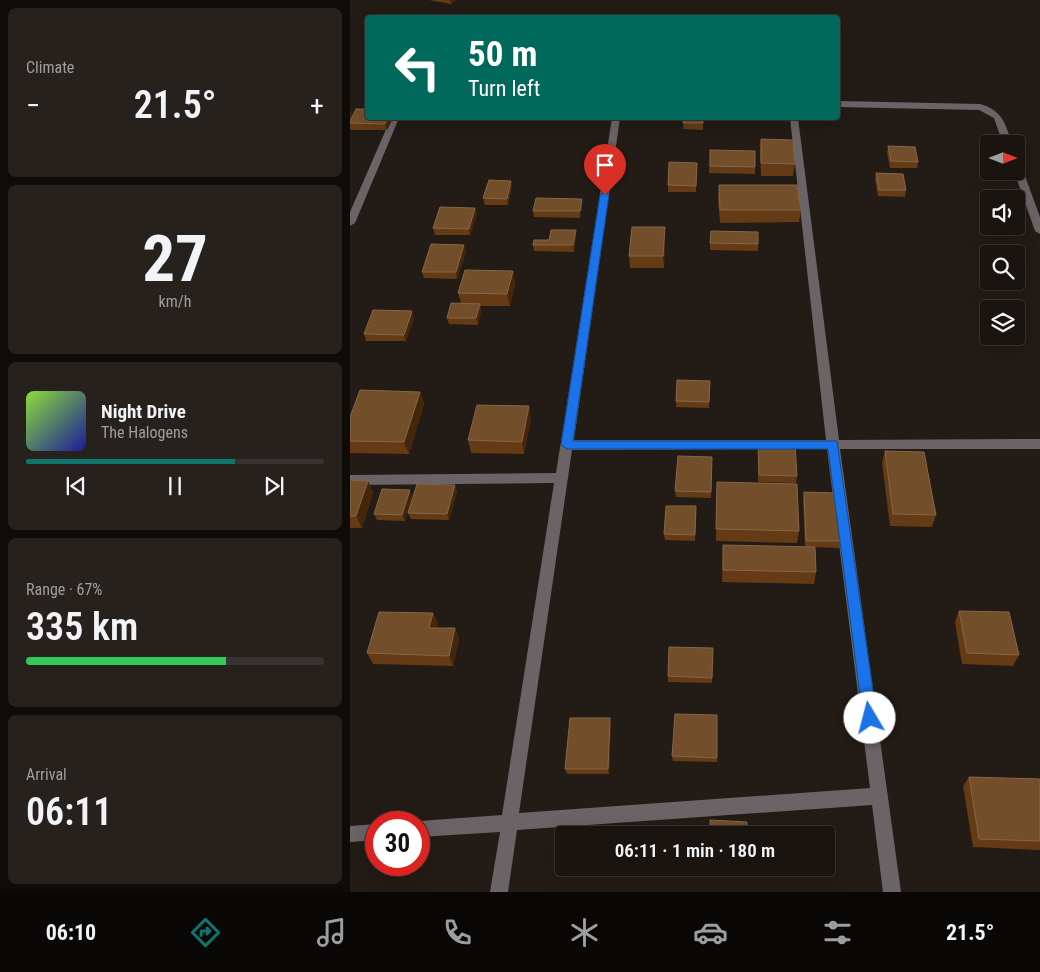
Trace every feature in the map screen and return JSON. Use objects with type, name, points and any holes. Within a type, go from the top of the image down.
[{"type":"street","points":[[840,104],[980,107],[991,110],[998,116],[1005,135]]},
{"type":"street","points":[[350,223],[394,120]]},
{"type":"street","points":[[499,892],[616,120]]},
{"type":"street","points":[[794,120],[833,444],[892,892]]},
{"type":"street","points":[[1021,180],[1040,231]]},
{"type":"street","points":[[567,445],[1040,444]]},
{"type":"street","points":[[350,480],[562,478]]},
{"type":"street","points":[[430,828],[880,796]]},
{"type":"street","points":[[350,834],[365,833]]},
{"type":"building","points":[[356,109],[365,109],[365,120],[387,120],[385,124],[350,123]]},
{"type":"building","points":[[684,120],[703,120],[703,123],[683,123]]},
{"type":"building","points":[[761,139],[793,140],[795,164],[761,163]]},
{"type":"building","points":[[888,146],[915,147],[918,162],[891,161]]},
{"type":"building","points":[[710,150],[755,151],[755,167],[710,166]]},
{"type":"building","points":[[669,162],[697,163],[696,186],[668,185]]},
{"type":"building","points":[[876,173],[903,174],[906,190],[879,190]]},
{"type":"building","points":[[489,180],[511,181],[507,199],[483,198]]},
{"type":"building","points":[[719,185],[797,185],[801,210],[720,210]]},
{"type":"building","points":[[536,198],[582,199],[580,211],[533,211]]},
{"type":"building","points":[[440,207],[475,208],[469,229],[433,228]]},
{"type":"building","points":[[632,227],[665,227],[663,256],[629,256]]},
{"type":"building","points":[[551,230],[576,230],[573,245],[533,245],[534,240],[549,240]]},
{"type":"building","points":[[711,231],[758,232],[758,244],[710,243]]},
{"type":"building","points":[[431,244],[464,245],[456,272],[422,272]]},
{"type":"building","points":[[465,270],[513,271],[507,294],[458,293]]},
{"type":"building","points":[[451,303],[480,304],[476,318],[447,318]]},
{"type":"building","points":[[373,310],[412,311],[404,335],[364,334]]},
{"type":"building","points":[[677,380],[710,381],[709,402],[676,401]]},
{"type":"building","points":[[360,390],[420,392],[404,442],[350,441],[350,417]]},
{"type":"building","points":[[477,405],[529,406],[522,442],[468,440]]},
{"type":"building","points":[[758,444],[795,444],[797,476],[759,475]]},
{"type":"building","points":[[885,451],[924,452],[936,515],[893,514]]},
{"type":"building","points":[[678,456],[712,457],[711,492],[675,491]]},
{"type":"building","points":[[350,480],[368,481],[356,516],[350,516]]},
{"type":"building","points":[[717,482],[797,484],[799,531],[716,529]]},
{"type":"building","points":[[417,484],[455,485],[447,514],[408,513]]},
{"type":"building","points":[[382,489],[410,490],[402,515],[374,514]]},
{"type":"building","points":[[804,492],[836,493],[840,541],[806,541]]},
{"type":"building","points":[[666,506],[696,506],[695,535],[664,534]]},
{"type":"building","points":[[723,545],[815,547],[816,572],[723,570]]},
{"type":"building","points":[[959,611],[1009,612],[1019,655],[967,653]]},
{"type":"building","points":[[379,612],[433,613],[429,628],[455,628],[449,656],[367,653]]},
{"type":"building","points":[[669,647],[713,648],[712,678],[668,676]]},
{"type":"building","points":[[675,714],[717,715],[717,758],[672,756]]},
{"type":"building","points":[[570,718],[610,718],[608,769],[565,769]]},
{"type":"building","points":[[969,777],[1040,779],[1040,841],[979,839]]},
{"type":"building","points":[[710,820],[747,822],[747,826],[710,826]]},
{"type":"route","points":[[605,195],[567,445],[833,444],[870,718]]}]
